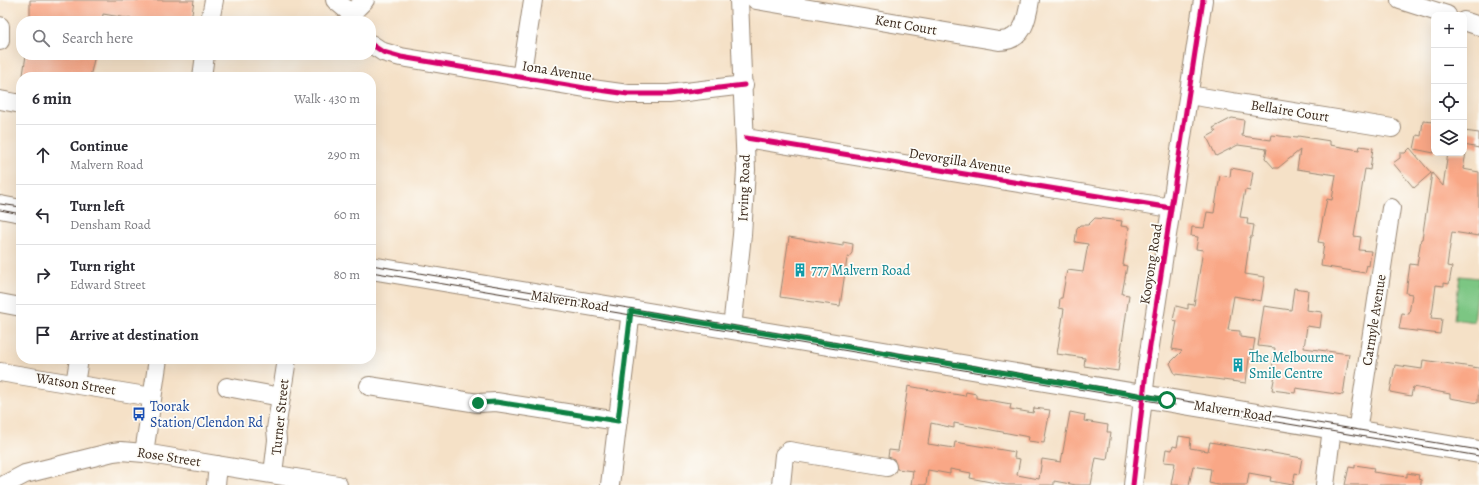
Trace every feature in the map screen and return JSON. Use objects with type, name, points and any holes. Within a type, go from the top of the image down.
[{"type":"main road","points":[[0,207],[16,210]]},
{"type":"main road","name":"Malvern Road","points":[[376,269],[1479,452]]},
{"type":"street","points":[[211,16],[214,0]]},
{"type":"street","points":[[335,0],[351,16]]},
{"type":"street","points":[[354,16],[365,0]]},
{"type":"street","points":[[521,78],[533,0]]},
{"type":"street","name":"Irving Road","points":[[732,328],[745,201],[746,138],[739,0]]},
{"type":"street","name":"Kent Court","points":[[756,0],[999,41],[1012,38],[1024,28],[1030,0]]},
{"type":"street","name":"Kooyong Road","points":[[1132,485],[1143,396],[1203,0]]},
{"type":"street","points":[[1400,0],[1438,12]]},
{"type":"street","points":[[1467,22],[1479,26]]},
{"type":"street","points":[[0,26],[0,41]]},
{"type":"street","name":"Iona Avenue","points":[[376,47],[392,55],[521,78],[628,94],[668,94],[744,85]]},
{"type":"street","points":[[203,72],[204,60]]},
{"type":"street","name":"Bellaire Court","points":[[1188,95],[1392,128]]},
{"type":"street","points":[[0,100],[16,103]]},
{"type":"street","name":"Devorgilla Avenue","points":[[746,138],[1171,208]]},
{"type":"street","name":"Carmyle Avenue","points":[[1357,432],[1391,208]]},
{"type":"street","points":[[0,304],[16,306]]},
{"type":"street","points":[[610,485],[631,311]]},
{"type":"street","points":[[75,384],[78,364]]},
{"type":"street","points":[[144,453],[157,364]]},
{"type":"street","name":"Turner Street","points":[[273,474],[277,440],[276,430],[285,364]]},
{"type":"street","name":"Watson Street","points":[[0,372],[152,396]]},
{"type":"street","points":[[369,386],[478,403],[496,402],[618,421]]},
{"type":"street","points":[[227,387],[281,397]]},
{"type":"street","points":[[1325,485],[1332,428]]},
{"type":"street","name":"Rose Street","points":[[4,485],[25,474],[121,451],[144,453],[273,474],[320,484],[338,485]]},
{"type":"street","points":[[781,485],[784,455],[790,451],[886,466]]},
{"type":"street","points":[[216,485],[218,465]]},
{"type":"green space","points":[[1460,276],[1479,278],[1474,322],[1454,319]]},
{"type":"building","points":[[30,0],[194,0],[192,16],[115,16],[103,14],[103,16],[30,16]]},
{"type":"building","points":[[25,60],[94,60],[91,72],[23,72]]},
{"type":"building","points":[[1232,118],[1244,120],[1242,136],[1271,140],[1272,135],[1297,138],[1298,136],[1330,141],[1330,145],[1359,150],[1360,146],[1373,148],[1370,170],[1365,169],[1354,236],[1361,237],[1359,250],[1371,251],[1369,266],[1367,265],[1365,273],[1321,266],[1324,243],[1318,242],[1327,199],[1332,200],[1336,175],[1297,169],[1300,150],[1278,168],[1274,168],[1265,158],[1267,149],[1238,145],[1216,156],[1207,137],[1216,132],[1213,128]]},
{"type":"building","points":[[1423,121],[1431,122],[1431,152],[1414,149],[1417,135],[1421,136]]},
{"type":"building","points":[[1467,131],[1479,133],[1479,148],[1467,146]]},
{"type":"building","points":[[1410,148],[1431,173],[1414,188],[1393,163],[1400,158],[1400,153],[1405,153]]},
{"type":"building","points":[[1448,156],[1465,156],[1463,169],[1479,172],[1479,236],[1452,232],[1447,266],[1452,267],[1449,284],[1444,283],[1444,286],[1436,285],[1431,318],[1442,319],[1440,334],[1399,329],[1402,313],[1409,314],[1412,294],[1406,293],[1410,264],[1417,265],[1432,173],[1443,186]]},
{"type":"building","points":[[1231,168],[1253,172],[1250,191],[1245,190],[1240,217],[1248,218],[1247,224],[1254,225],[1252,237],[1250,237],[1245,274],[1265,277],[1261,301],[1234,296],[1228,330],[1240,331],[1240,337],[1255,339],[1253,351],[1250,350],[1246,383],[1175,374],[1170,363],[1182,351],[1172,349],[1177,321],[1173,320],[1176,306],[1188,309],[1188,304],[1194,305],[1203,250],[1196,249],[1198,237],[1191,236],[1192,227],[1204,228],[1207,212],[1214,213],[1220,175],[1230,177]]},
{"type":"building","points":[[1095,218],[1122,221],[1121,226],[1129,227],[1123,265],[1127,266],[1122,294],[1129,295],[1118,371],[1084,366],[1085,358],[1057,354],[1064,309],[1059,308],[1060,298],[1062,298],[1067,270],[1083,272],[1088,244],[1075,242],[1077,228],[1080,225],[1088,225]]},
{"type":"building","name":"777 Malvern Road","points":[[789,237],[843,246],[843,242],[853,244],[852,253],[847,259],[840,306],[780,297]]},
{"type":"building","points":[[1294,288],[1308,290],[1306,310],[1322,312],[1320,328],[1307,326],[1304,348],[1349,354],[1343,395],[1296,388],[1295,393],[1272,390],[1276,370],[1272,369],[1275,348],[1258,346],[1264,306],[1291,310]]},
{"type":"building","points":[[1423,360],[1479,368],[1478,403],[1450,398],[1450,394],[1413,387],[1411,396],[1390,392],[1395,365],[1422,369]]},
{"type":"building","points":[[908,386],[965,396],[966,392],[976,394],[976,398],[1011,404],[1010,409],[1033,413],[1034,408],[1050,410],[1044,443],[1028,441],[1029,437],[954,423],[954,428],[931,423],[928,444],[954,448],[955,442],[1015,452],[1014,458],[1020,459],[1017,475],[1039,479],[1042,459],[1061,462],[1070,412],[1085,415],[1084,421],[1108,425],[1107,432],[1111,432],[1107,460],[1096,458],[1091,485],[1076,485],[1054,481],[1054,485],[1006,485],[970,478],[971,473],[950,469],[950,474],[928,470],[926,485],[911,485],[913,471],[897,469],[894,459],[888,457],[889,450],[898,451]]},
{"type":"building","points":[[1179,436],[1191,438],[1190,448],[1208,451],[1210,442],[1302,458],[1299,474],[1295,473],[1293,485],[1270,481],[1271,477],[1249,473],[1247,485],[1218,485],[1209,483],[1211,469],[1193,466],[1189,485],[1171,485],[1175,463],[1164,462],[1166,449],[1172,450],[1173,446],[1177,447]]},
{"type":"building","points":[[1355,465],[1374,468],[1373,472],[1407,477],[1407,473],[1419,475],[1418,479],[1421,480],[1421,485],[1345,485],[1349,467],[1355,468]]},
{"type":"tram line","points":[[0,204],[16,206]]},
{"type":"tram line","points":[[0,210],[16,213]]},
{"type":"tram line","points":[[376,266],[1479,450]]},
{"type":"tram line","points":[[376,273],[1175,405]]},
{"type":"tram line","points":[[1211,411],[1479,456]]},
{"type":"cycle path","points":[[1133,485],[1146,372],[1203,0]]},
{"type":"cycle path","points":[[376,47],[383,52],[401,57],[628,94],[669,94],[744,85]]},
{"type":"cycle path","points":[[746,138],[1171,208]]},
{"type":"place","name":"777 Malvern Road","points":[[800,270]]},
{"type":"place","name":"The Melbourne Smile Centre","points":[[1238,365]]},
{"type":"place","name":"Toorak Station/Clendon Rd","points":[[139,414]]},
{"type":"route","points":[[478,403],[496,402],[618,421],[631,311],[1167,400]]}]
